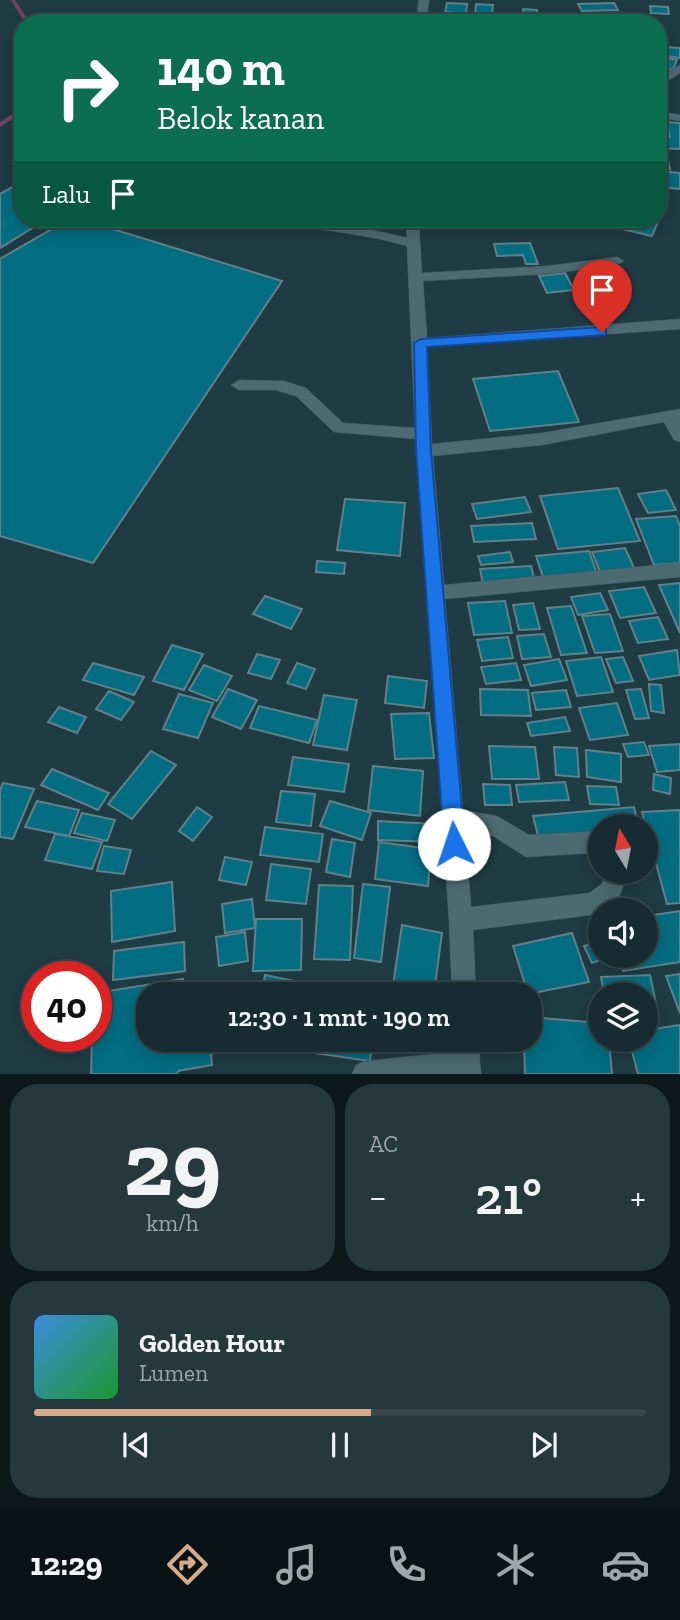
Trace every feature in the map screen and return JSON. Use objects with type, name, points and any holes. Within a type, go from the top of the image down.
[{"type":"street","points":[[332,228],[415,243]]},
{"type":"street","points":[[413,228],[421,343],[423,443],[461,920],[464,982]]},
{"type":"street","points":[[416,277],[547,271],[617,261]]},
{"type":"street","points":[[421,343],[680,324]]},
{"type":"street","points":[[239,385],[277,386],[299,390],[332,424],[340,428],[423,443],[541,439],[675,415],[680,436]]},
{"type":"street","points":[[434,593],[680,570]]},
{"type":"street","points":[[453,819],[497,826],[526,846],[588,842]]},
{"type":"street","points":[[461,920],[592,904],[608,896],[615,884]]},
{"type":"street","points":[[365,1074],[467,1059]]},
{"type":"building","points":[[447,3],[467,4],[466,14],[445,12]]},
{"type":"building","points":[[614,3],[618,10],[582,11],[578,4]]},
{"type":"building","points":[[476,4],[493,5],[492,14],[475,14]]},
{"type":"building","points":[[650,6],[668,7],[669,14],[651,13]]},
{"type":"building","points":[[523,9],[537,10],[538,14],[524,14]]},
{"type":"building","points":[[667,47],[680,48],[680,58],[667,56]]},
{"type":"building","points":[[667,58],[677,60],[673,70],[667,69]]},
{"type":"building","points":[[667,122],[680,123],[680,149],[667,148],[667,137],[670,137]]},
{"type":"building","points":[[667,172],[680,173],[680,189],[667,188]]},
{"type":"building","points":[[14,186],[14,228],[32,228],[0,248],[0,194]]},
{"type":"building","points":[[53,228],[109,228],[282,281],[93,563],[0,536],[0,259]]},
{"type":"building","points":[[618,228],[655,228],[652,236]]},
{"type":"building","points":[[530,243],[538,264],[526,264],[523,255],[497,256],[494,244]]},
{"type":"building","points":[[565,273],[574,290],[547,293],[539,276]]},
{"type":"building","points":[[558,371],[579,422],[490,431],[473,379]]},
{"type":"building","points":[[618,488],[640,541],[558,549],[540,496]]},
{"type":"building","points":[[666,490],[676,510],[648,513],[638,494]]},
{"type":"building","points":[[525,497],[531,512],[477,519],[472,504]]},
{"type":"building","points":[[345,499],[405,503],[400,556],[337,550]]},
{"type":"building","points":[[676,516],[680,526],[680,563],[654,565],[636,519]]},
{"type":"building","points":[[532,523],[536,539],[474,542],[471,526]]},
{"type":"building","points":[[625,548],[635,570],[601,574],[592,552]]},
{"type":"building","points":[[589,551],[597,574],[544,580],[536,556]]},
{"type":"building","points":[[510,552],[513,562],[481,565],[478,556]]},
{"type":"building","points":[[317,561],[345,563],[344,574],[316,572]]},
{"type":"building","points":[[531,566],[535,581],[483,584],[480,569]]},
{"type":"building","points":[[680,583],[680,633],[659,585]]},
{"type":"building","points":[[644,587],[656,613],[620,618],[609,591]]},
{"type":"building","points":[[600,593],[608,610],[578,615],[571,597]]},
{"type":"building","points":[[265,596],[302,609],[291,629],[253,614]]},
{"type":"building","points":[[505,601],[512,633],[474,635],[468,603]]},
{"type":"building","points":[[533,603],[540,629],[519,630],[513,605]]},
{"type":"building","points":[[571,606],[587,653],[561,655],[547,608]]},
{"type":"building","points":[[610,614],[623,651],[595,653],[582,616]]},
{"type":"building","points":[[658,617],[668,639],[638,643],[629,621]]},
{"type":"building","points":[[544,634],[551,657],[522,659],[517,636]]},
{"type":"building","points":[[508,637],[513,658],[482,661],[477,640]]},
{"type":"building","points":[[172,645],[203,654],[184,690],[153,681]]},
{"type":"building","points":[[677,650],[680,675],[649,680],[639,656]]},
{"type":"building","points":[[257,654],[280,660],[271,679],[248,673]]},
{"type":"building","points":[[601,657],[613,692],[577,696],[566,661]]},
{"type":"building","points":[[623,657],[633,681],[616,683],[606,659]]},
{"type":"building","points":[[559,659],[567,680],[531,686],[524,665]]},
{"type":"building","points":[[93,663],[144,677],[134,695],[83,680]]},
{"type":"building","points":[[297,663],[315,669],[306,689],[287,683]]},
{"type":"building","points":[[516,663],[521,680],[486,684],[481,667]]},
{"type":"building","points":[[204,665],[232,676],[217,701],[189,690]]},
{"type":"building","points":[[388,676],[427,681],[424,708],[385,703]]},
{"type":"building","points":[[649,684],[661,685],[664,713],[651,711]]},
{"type":"building","points":[[228,689],[257,700],[241,729],[212,717]]},
{"type":"building","points":[[480,689],[528,690],[531,716],[481,715]]},
{"type":"building","points":[[641,689],[649,718],[635,719],[626,690]]},
{"type":"building","points":[[566,690],[571,707],[536,710],[532,693]]},
{"type":"building","points":[[109,691],[134,702],[121,720],[96,709]]},
{"type":"building","points":[[179,694],[213,703],[198,738],[163,729]]},
{"type":"building","points":[[324,695],[357,700],[347,750],[313,745]]},
{"type":"building","points":[[617,703],[628,735],[590,740],[579,708]]},
{"type":"building","points":[[259,706],[317,720],[309,743],[250,728]]},
{"type":"building","points":[[59,707],[86,717],[77,733],[48,722]]},
{"type":"building","points":[[429,713],[434,758],[395,759],[391,714]]},
{"type":"building","points":[[565,717],[570,731],[531,736],[527,723]]},
{"type":"building","points":[[644,742],[649,755],[628,757],[623,744]]},
{"type":"building","points":[[680,744],[680,770],[657,772],[649,746]]},
{"type":"building","points":[[489,746],[535,747],[539,779],[492,779]]},
{"type":"building","points":[[554,747],[577,748],[579,777],[556,775]]},
{"type":"building","points":[[586,750],[621,754],[621,782],[587,777]]},
{"type":"building","points":[[151,751],[176,765],[132,819],[108,804]]},
{"type":"building","points":[[293,757],[349,764],[344,792],[288,785]]},
{"type":"building","points":[[373,766],[423,771],[420,816],[368,810]]},
{"type":"building","points":[[52,769],[109,793],[98,810],[41,785]]},
{"type":"building","points":[[654,774],[671,778],[670,794],[653,790]]},
{"type":"building","points":[[565,782],[569,800],[519,802],[516,785]]},
{"type":"building","points":[[3,783],[34,789],[13,839],[0,837],[0,790]]},
{"type":"building","points":[[483,784],[510,785],[512,805],[485,805]]},
{"type":"building","points":[[587,786],[616,787],[619,805],[590,804]]},
{"type":"building","points":[[281,791],[315,794],[311,826],[276,822]]},
{"type":"building","points":[[37,801],[79,810],[69,836],[25,827]]},
{"type":"building","points":[[330,801],[371,813],[362,840],[320,826]]},
{"type":"building","points":[[197,807],[212,817],[193,841],[179,831]]},
{"type":"building","points":[[634,807],[636,814],[588,814],[588,840],[540,844],[533,816]]},
{"type":"building","points":[[680,810],[680,903],[667,904],[658,871],[658,814],[642,812]]},
{"type":"building","points":[[82,813],[115,820],[107,841],[74,833]]},
{"type":"building","points":[[378,821],[436,824],[437,842],[378,840]]},
{"type":"building","points":[[265,827],[323,834],[319,862],[260,855]]},
{"type":"building","points":[[55,834],[102,842],[92,869],[45,860]]},
{"type":"building","points":[[332,839],[355,843],[350,877],[326,872]]},
{"type":"building","points":[[379,842],[431,849],[428,886],[375,879]]},
{"type":"building","points":[[104,846],[131,850],[124,874],[97,871]]},
{"type":"building","points":[[225,857],[252,862],[246,885],[219,880]]},
{"type":"building","points":[[271,864],[311,869],[306,904],[266,900]]},
{"type":"building","points":[[172,882],[175,931],[112,942],[111,891]]},
{"type":"building","points":[[363,884],[390,887],[381,962],[354,958]]},
{"type":"building","points":[[319,885],[353,886],[350,960],[314,959]]},
{"type":"building","points":[[252,899],[255,928],[225,933],[222,904]]},
{"type":"building","points":[[680,911],[680,962],[658,965],[658,914]]},
{"type":"building","points":[[256,919],[302,919],[301,970],[253,971]]},
{"type":"building","points":[[402,925],[442,933],[435,982],[393,982]]},
{"type":"building","points":[[245,932],[248,961],[219,966],[216,937]]},
{"type":"building","points":[[572,933],[589,982],[542,991],[542,982],[524,982],[513,946]]},
{"type":"building","points":[[184,942],[185,971],[113,980],[114,951]]},
{"type":"building","points":[[680,974],[680,1013],[666,976]]},
{"type":"building","points":[[265,975],[299,982],[264,982]]},
{"type":"building","points":[[650,975],[651,982],[602,982],[601,977]]},
{"type":"building","points":[[136,987],[136,1052],[211,1052],[212,1065],[178,1071],[177,1074],[91,1074],[92,1052],[112,1052],[112,990]]},
{"type":"building","points":[[542,1018],[588,1022],[588,1052],[610,1052],[612,1074],[525,1074],[524,1052],[542,1052]]},
{"type":"building","points":[[680,1025],[680,1074],[638,1074],[632,1052],[658,1052],[658,1028]]},
{"type":"building","points":[[307,1052],[371,1052],[370,1061]]},
{"type":"waterway","points":[[13,0],[22,14]]},
{"type":"waterway","points":[[0,125],[14,115]]},
{"type":"route","points":[[454,844],[424,451],[421,343],[602,332]]}]
